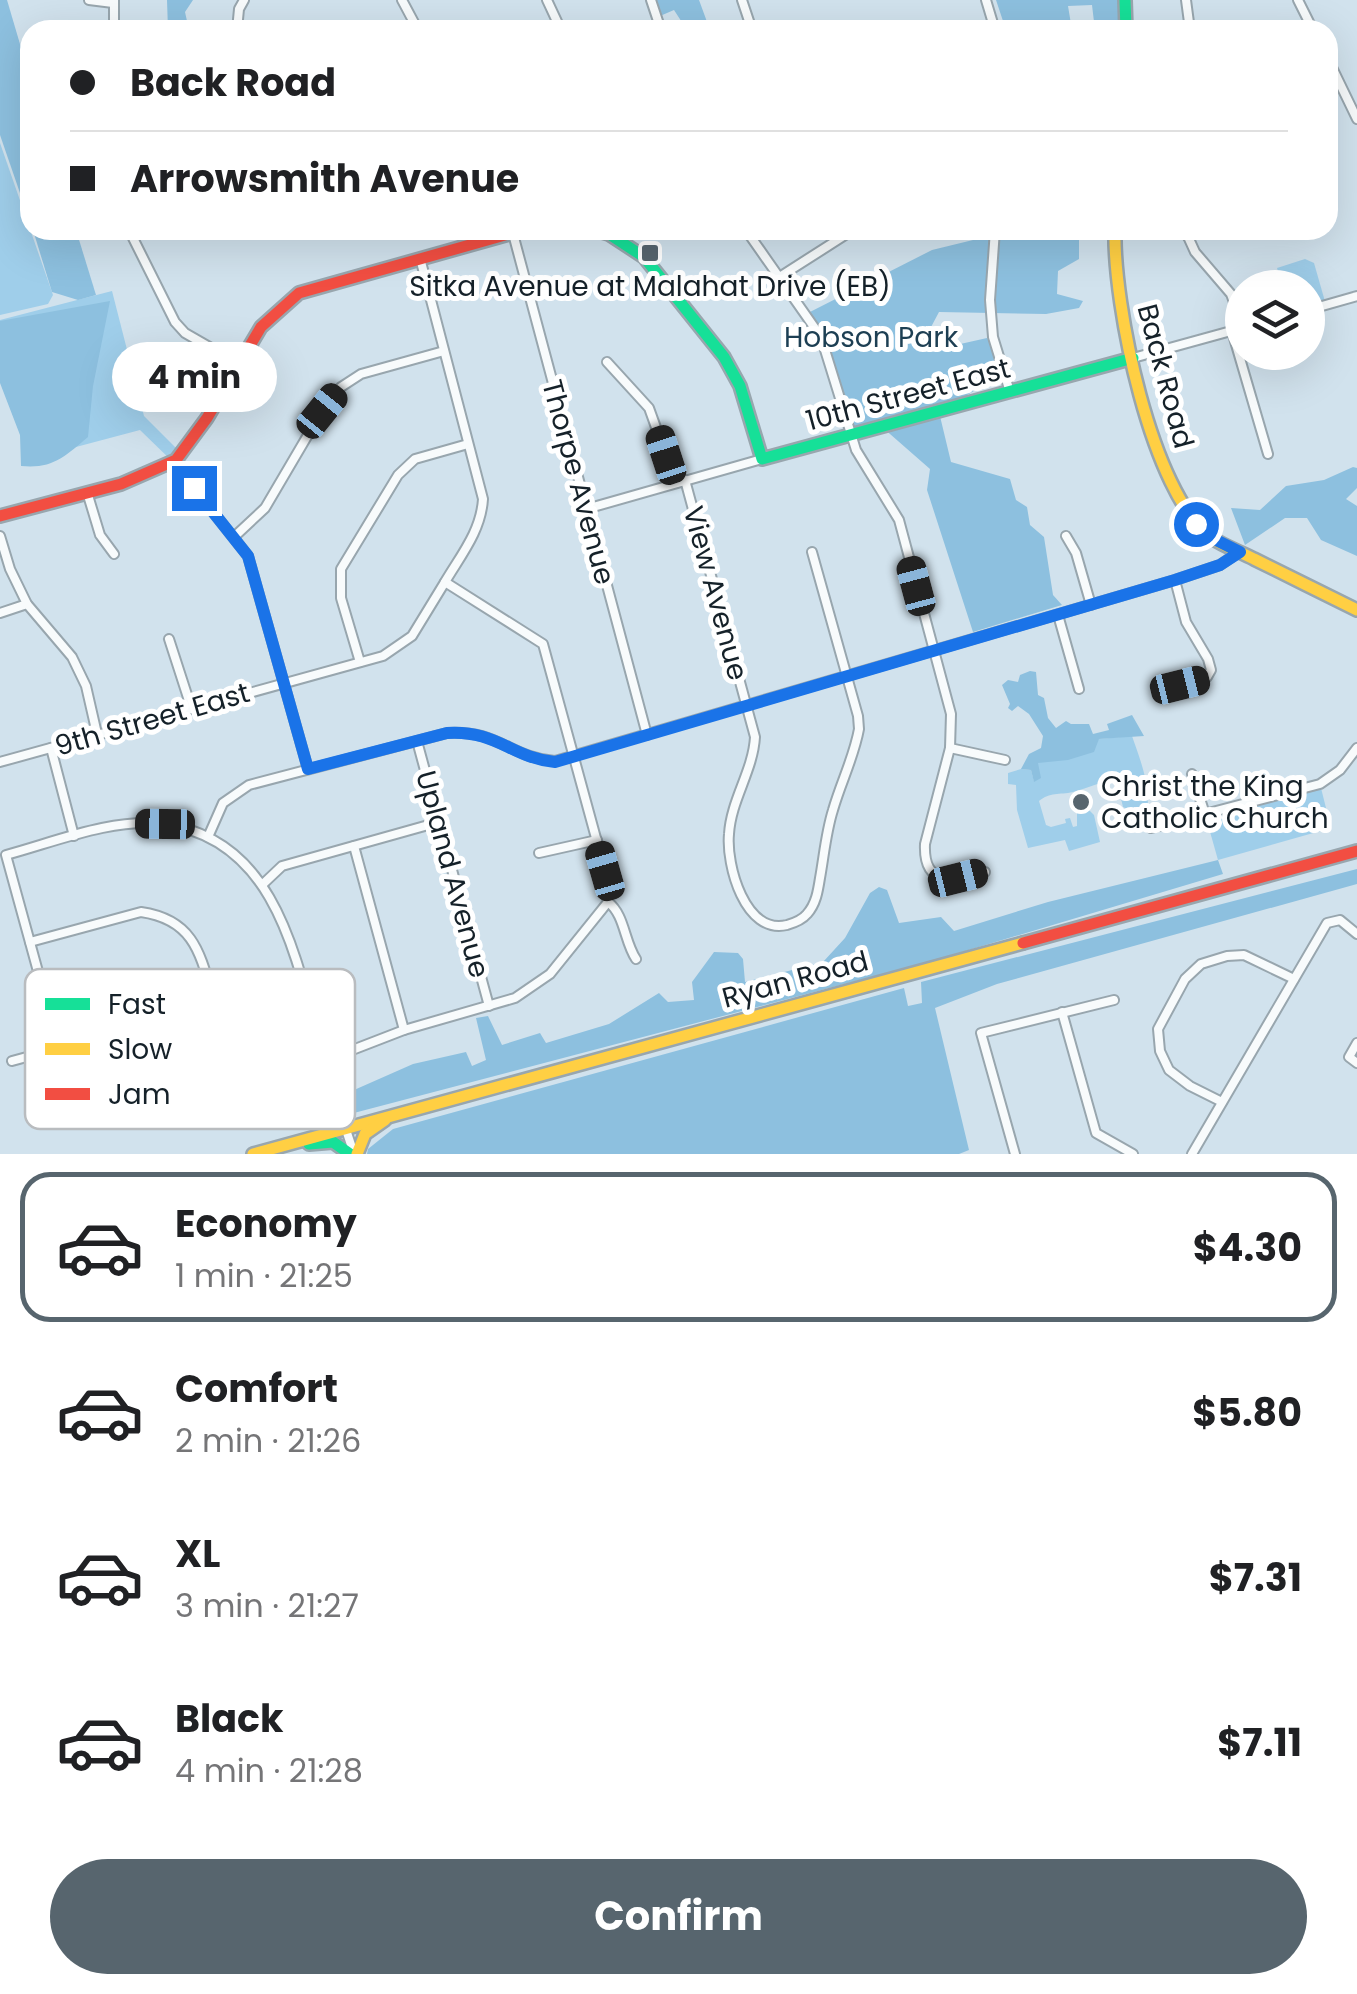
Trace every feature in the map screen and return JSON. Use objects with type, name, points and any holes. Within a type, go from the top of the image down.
[{"type":"street","points":[[89,0],[114,1]]},
{"type":"street","points":[[1338,80],[1357,118]]},
{"type":"street","points":[[134,240],[175,322],[185,333],[239,364]]},
{"type":"street","points":[[0,516],[147,476],[174,463],[268,318],[288,300],[316,286],[484,240]]},
{"type":"street","name":"Thorpe Avenue","points":[[518,240],[647,734]]},
{"type":"street","points":[[620,240],[658,272],[724,358],[740,386],[762,460]]},
{"type":"street","points":[[754,240],[821,337],[856,450],[899,520],[951,714],[950,748],[924,859],[931,872],[942,878],[984,872]]},
{"type":"street","points":[[781,276],[837,240]]},
{"type":"street","points":[[994,240],[990,300],[993,337],[1010,392]]},
{"type":"street","name":"Back Road","points":[[1115,240],[1114,257],[1149,426],[1172,485],[1196,524],[1212,538],[1357,610]]},
{"type":"street","points":[[1189,240],[1225,287]]},
{"type":"street","name":"9th Street East","points":[[0,762],[382,656],[412,636],[482,515],[482,499],[420,258]]},
{"type":"street","points":[[1325,305],[1357,296]]},
{"type":"street","name":"10th Street East","points":[[586,509],[1225,331]]},
{"type":"street","points":[[234,537],[265,508],[322,411],[342,388],[361,374],[444,351]]},
{"type":"street","name":"View Avenue","points":[[607,362],[649,408],[680,481],[756,737],[728,834],[740,895],[749,912],[778,927],[806,915],[816,898],[832,812],[858,729],[847,676]]},
{"type":"street","points":[[1249,370],[1268,454]]},
{"type":"street","points":[[360,662],[341,598],[340,569],[398,475],[414,459],[468,444]]},
{"type":"street","points":[[174,463],[248,556],[308,769]]},
{"type":"street","points":[[87,492],[100,535],[114,554]]},
{"type":"street","points":[[0,536],[27,604],[72,657],[86,686],[97,734]]},
{"type":"street","points":[[1066,536],[1076,554],[1091,605]]},
{"type":"street","points":[[812,552],[847,676]]},
{"type":"street","points":[[208,837],[223,803],[249,784],[416,741],[468,732],[486,734],[535,760],[555,762],[1175,580],[1220,565],[1240,552]]},
{"type":"street","points":[[1175,580],[1186,622],[1211,670],[1207,678],[1180,685]]},
{"type":"street","points":[[445,582],[543,644],[605,871],[608,902],[618,912],[627,946],[636,959]]},
{"type":"street","points":[[0,613],[27,604]]},
{"type":"street","points":[[1058,615],[1079,689]]},
{"type":"street","points":[[169,639],[191,708]]},
{"type":"street","name":"Upland Avenue","points":[[416,741],[489,1006]]},
{"type":"street","points":[[51,748],[74,836]]},
{"type":"street","points":[[950,748],[1005,760]]},
{"type":"street","points":[[1150,828],[1320,784],[1340,770],[1357,748]]},
{"type":"street","points":[[1192,774],[1205,814]]},
{"type":"street","points":[[263,884],[282,866],[439,822]]},
{"type":"street","points":[[37,969],[6,855],[136,823],[165,824],[208,837],[238,857],[263,884],[280,916],[298,969]]},
{"type":"street","points":[[540,853],[596,840]]},
{"type":"street","points":[[354,846],[404,1030]]},
{"type":"street","name":"Ryan Road","points":[[355,1125],[1355,852]]},
{"type":"street","points":[[355,1050],[404,1030],[515,998],[550,974],[608,902]]},
{"type":"street","points":[[30,942],[141,912],[158,914],[183,928],[193,940],[202,969]]},
{"type":"street","points":[[1192,1154],[1327,923],[1346,923],[1357,934]]},
{"type":"street","points":[[1222,1102],[1169,1070],[1160,1051],[1158,1028],[1185,979],[1201,964],[1244,955],[1294,980]]},
{"type":"street","points":[[1015,1154],[982,1033],[1114,1000]]},
{"type":"street","points":[[1062,1012],[1096,1133],[1133,1154]]},
{"type":"street","points":[[1357,1042],[1349,1058],[1357,1063]]},
{"type":"street","points":[[12,1061],[25,1057]]},
{"type":"street","points":[[354,1154],[365,1134],[391,1115]]},
{"type":"street","name":"Ryan Road","points":[[252,1154],[341,1129]]},
{"type":"street","points":[[345,1129],[354,1154]]},
{"type":"street","points":[[284,1145],[333,1142],[354,1154]]},
{"type":"shaded area","points":[[0,143],[20,200],[20,240],[34,240],[53,295],[48,304],[0,315]]},
{"type":"shaded area","points":[[1305,259],[1314,263],[1316,270],[1278,270]]},
{"type":"shaded area","points":[[112,291],[144,416],[181,453],[174,463],[140,430],[27,460],[0,358],[0,320]]},
{"type":"shaded area","points":[[1132,736],[1147,787],[1145,817],[1123,807],[1116,778],[1051,795],[1039,801],[1046,825],[1066,823],[1065,819],[1070,818],[1073,827],[1077,826],[1077,810],[1087,808],[1094,815],[1100,842],[1069,851],[1065,840],[1028,848],[1017,810],[1016,785],[1008,784],[1008,773],[1031,770],[1034,781],[1037,763],[1099,739]]},
{"type":"shaded area","points":[[1320,784],[1331,828],[1218,860],[1205,814]]},
{"type":"green space","points":[[0,0],[7,0],[20,44],[20,193],[0,135]]},
{"type":"green space","points":[[167,0],[193,0],[185,12],[187,20],[168,20]]},
{"type":"green space","points":[[656,0],[699,0],[706,20],[680,20],[674,10],[660,16]]},
{"type":"green space","points":[[996,0],[1120,0],[1120,20],[1094,20],[1092,5],[1068,6],[1070,20],[1003,20]]},
{"type":"green space","points":[[36,240],[79,240],[96,295],[78,300],[52,292]]},
{"type":"green space","name":"Hobson Park","points":[[973,240],[1079,240],[1079,259],[1058,271],[1057,294],[1083,301],[1079,308],[1046,314],[939,312],[930,329],[938,349],[987,338],[1000,358],[992,380],[939,412],[951,462],[1010,479],[1016,500],[1027,507],[1030,525],[1044,537],[1053,595],[1062,605],[973,632],[927,490],[930,469],[882,427],[851,435],[830,361],[806,314],[932,250]]},
{"type":"green space","points":[[110,301],[93,386],[88,437],[50,463],[21,466],[20,435],[0,383],[0,321]]},
{"type":"green space","points":[[1357,468],[1357,488],[1346,499],[1357,506],[1357,556],[1321,540],[1307,518],[1285,518],[1245,545],[1231,508],[1260,510],[1286,486],[1324,480]]},
{"type":"green space","points":[[1036,672],[1038,695],[1044,698],[1048,718],[1056,728],[1066,721],[1089,724],[1093,734],[1109,730],[1107,724],[1132,715],[1144,736],[1099,739],[1094,752],[1038,763],[1041,778],[1034,782],[1031,770],[1021,769],[1029,754],[1041,748],[1043,736],[1029,714],[1018,706],[1012,711],[1008,708],[1002,685],[1008,680],[1018,682],[1020,675]]},
{"type":"green space","points":[[1218,860],[1223,874],[932,961],[355,1113],[355,1090],[413,1064],[466,1052],[472,1066],[486,1060],[476,1018],[488,1016],[502,1045],[540,1033],[546,1043],[609,1024],[659,993],[668,1002],[694,1000],[692,982],[714,952],[738,953],[743,959],[745,982],[823,962],[845,938],[870,893],[879,887],[887,890],[899,923],[941,917],[954,931],[1048,902]]},
{"type":"green space","points":[[1357,869],[1357,884],[997,984],[935,1008],[969,1150],[959,1154],[367,1154],[393,1129],[904,988],[908,1006],[922,1003],[921,982]]},
{"type":"traffic: fast","points":[[1125,0],[1126,20]]},
{"type":"traffic: fast","points":[[618,240],[644,257],[724,357],[740,386],[762,459],[1133,358]]},
{"type":"traffic: fast","points":[[309,1144],[333,1142],[350,1154]]},
{"type":"traffic: slow","points":[[1115,240],[1121,303],[1140,395],[1171,482],[1190,515],[1217,541],[1357,610]]},
{"type":"traffic: slow","points":[[355,1126],[1023,943]]},
{"type":"traffic: slow","points":[[357,1154],[365,1134],[385,1120]]},
{"type":"traffic: slow","points":[[253,1154],[344,1129]]},
{"type":"traffic: jam","points":[[0,516],[121,484],[176,460],[207,418],[261,327],[299,293],[487,240]]},
{"type":"traffic: jam","points":[[1023,943],[1357,851]]},
{"type":"place","name":"Sitka Avenue at Malahat Drive (EB)","points":[[650,253]]},
{"type":"place","name":"Christ the King Catholic Church","points":[[1081,802]]},
{"type":"route","points":[[194,488],[248,556],[308,769],[447,733],[468,732],[486,734],[535,760],[555,762],[1175,580],[1220,565],[1240,552],[1212,538],[1196,524]]}]
